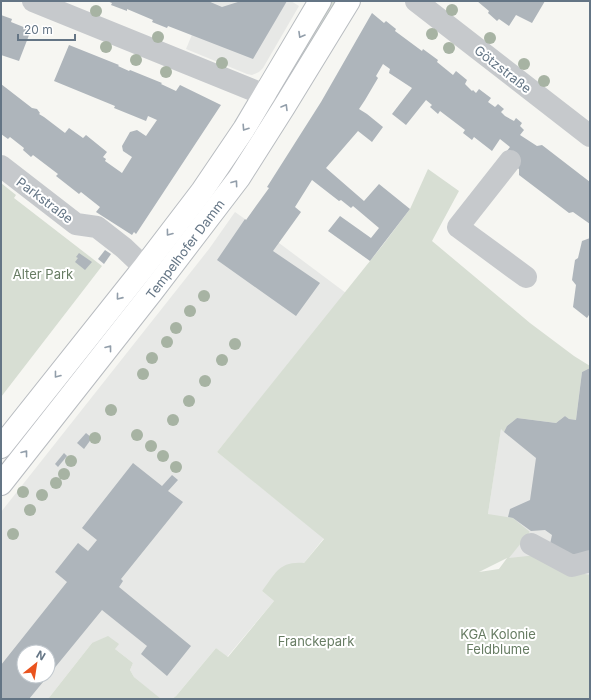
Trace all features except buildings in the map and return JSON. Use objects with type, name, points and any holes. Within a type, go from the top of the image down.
[{"type":"main road","name":"Tempelhofer Damm","points":[[1,447],[144,266],[222,162],[265,95],[320,1]]},
{"type":"main road","name":"Tempelhofer Damm","points":[[1,484],[152,292],[239,178],[348,1]]},
{"type":"street","points":[[33,1],[265,95]]},
{"type":"street","name":"Götzstraße","points":[[416,1],[590,136]]},
{"type":"street","points":[[510,161],[458,227],[526,276]]},
{"type":"street","name":"Parkstraße","points":[[1,166],[76,224],[97,227],[144,266]]},
{"type":"street","points":[[531,544],[572,566],[590,561]]},
{"type":"shaded area","points":[[206,1],[291,1],[299,6],[263,68],[259,72],[252,75],[186,49]]},
{"type":"shaded area","points":[[235,212],[346,293],[217,452],[324,538],[304,563],[296,563],[262,591],[274,601],[227,657],[216,648],[172,699],[159,698],[134,677],[130,670],[133,663],[115,649],[92,643],[48,699],[1,699],[1,512],[209,249]]},
{"type":"shaded area","points":[[590,368],[590,641],[499,569],[530,532],[488,514],[501,428],[507,426],[517,418],[556,423],[565,416],[576,419],[582,372]]},
{"type":"green space","points":[[331,1],[337,1],[267,119],[214,198],[210,196],[263,117]]},
{"type":"green space","points":[[428,169],[459,191],[432,241],[530,323],[590,366],[590,368],[582,372],[576,420],[569,419],[565,416],[556,423],[517,418],[507,426],[504,432],[501,429],[488,514],[513,518],[530,532],[509,558],[537,555],[570,571],[590,575],[590,699],[172,699],[216,648],[228,657],[274,601],[262,591],[275,574],[283,566],[304,563],[324,539],[217,452],[410,209]],"holes":[[[507,558],[499,569],[479,572]]]},
{"type":"green space","name":"Alter Park","points":[[1,183],[16,195],[14,198],[102,266],[1,397]]},
{"type":"green space","points":[[108,636],[119,644],[115,649],[133,663],[130,670],[134,677],[161,699],[48,699],[92,643]]},
{"type":"park label","name":"Franckepark","points":[[316,641]]},
{"type":"park label","name":"KGA Kolonie Feldblume","points":[[498,642]]}]
